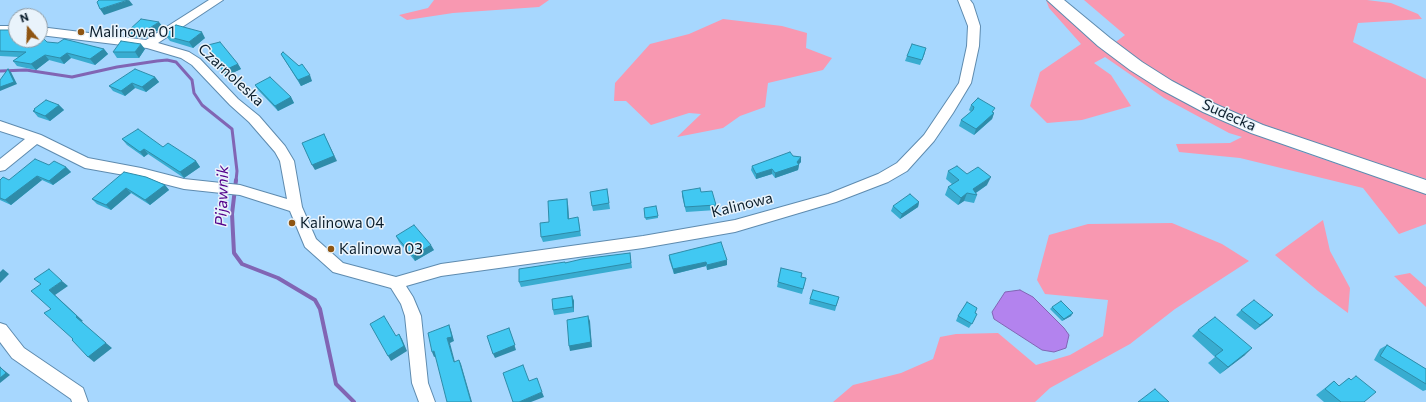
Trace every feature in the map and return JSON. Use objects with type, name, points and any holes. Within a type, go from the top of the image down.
[{"type":"main road","name":"Sudecka","points":[[1055,0],[1104,42],[1136,66],[1166,85],[1209,108],[1257,128],[1426,186]]},
{"type":"street","points":[[148,44],[217,0]]},
{"type":"street","name":"Kalinowa","points":[[396,282],[441,270],[628,244],[735,226],[831,198],[883,178],[902,167],[929,138],[949,110],[964,83],[973,46],[974,26],[967,4],[964,0]]},
{"type":"street","name":"Czarnoleska","points":[[48,32],[148,44],[185,55],[196,62],[234,102],[254,119],[280,149],[287,161],[295,207],[310,243],[338,268],[396,282]]},
{"type":"street","points":[[0,126],[36,138],[85,163],[141,173],[184,184],[240,190],[295,207]]},
{"type":"street","points":[[0,166],[36,138]]},
{"type":"street","points":[[396,282],[408,302],[413,316],[420,383],[427,402]]},
{"type":"street","points":[[0,330],[18,353],[76,394],[80,402]]},
{"type":"shaded area","points":[[434,0],[549,0],[539,7],[453,13],[407,20],[399,15],[428,8]]},
{"type":"shaded area","points":[[1046,0],[1112,55],[1166,92],[1223,120],[1296,150],[1426,194],[1426,224],[1399,234],[1363,188],[1240,158],[1179,152],[1176,144],[1230,143],[1242,137],[1229,133],[1164,98],[1105,57],[1094,63],[1111,75],[1131,106],[1082,120],[1047,123],[1030,106],[1040,72],[1081,44],[1049,8]]},
{"type":"shaded area","points":[[1084,0],[1367,0],[1391,3],[1418,14],[1422,19],[1358,23],[1353,42],[1426,79],[1426,179],[1265,128],[1206,104],[1113,44],[1125,35]]},
{"type":"shaded area","points":[[723,19],[782,26],[807,33],[806,48],[832,58],[823,70],[768,83],[765,107],[740,116],[723,128],[677,137],[701,114],[689,113],[651,125],[626,101],[614,101],[615,83],[650,44],[689,34]]},
{"type":"shaded area","points":[[1323,220],[1330,251],[1350,288],[1348,313],[1318,291],[1275,255]]},
{"type":"shaded area","points":[[1172,223],[1222,244],[1249,261],[1175,309],[1130,344],[1050,388],[1035,402],[833,402],[853,385],[901,373],[933,359],[940,337],[956,334],[998,333],[1036,365],[1070,355],[1103,336],[1108,300],[1045,294],[1037,280],[1049,235],[1088,224]]},
{"type":"shaded area","points":[[1410,273],[1426,287],[1426,307],[1394,276]]},
{"type":"shaded area","points":[[1020,290],[1033,297],[1064,328],[1069,335],[1066,348],[1054,352],[1042,350],[994,319],[992,312],[1005,292]]},
{"type":"building","points":[[99,0],[128,0],[100,9],[97,2]]},
{"type":"building","points":[[141,19],[159,22],[142,33],[128,31]]},
{"type":"building","points":[[176,25],[202,32],[189,42],[166,36],[166,32]]},
{"type":"building","points":[[0,30],[8,30],[8,48],[48,48],[48,42],[58,43],[64,39],[104,49],[90,59],[67,53],[60,58],[45,55],[31,64],[13,61],[26,52],[0,51]]},
{"type":"building","points":[[121,41],[141,44],[135,52],[113,52]]},
{"type":"building","points":[[220,42],[238,64],[223,71],[210,54],[208,45]]},
{"type":"building","points":[[912,44],[926,48],[922,60],[907,56]]},
{"type":"building","points":[[283,52],[299,66],[302,64],[310,75],[298,80],[281,54]]},
{"type":"building","points":[[8,69],[14,82],[0,87],[0,80]]},
{"type":"building","points":[[135,69],[155,77],[142,87],[132,83],[121,91],[109,86]]},
{"type":"building","points":[[270,77],[291,97],[275,106],[255,85]]},
{"type":"building","points":[[978,98],[995,108],[992,112],[994,113],[976,129],[961,120],[973,110],[974,107],[971,105]]},
{"type":"building","points":[[46,100],[59,105],[45,116],[33,111],[35,110],[34,109]]},
{"type":"building","points":[[138,129],[163,147],[168,143],[196,161],[180,172],[144,149],[140,152],[122,139]]},
{"type":"building","points":[[324,134],[334,156],[312,165],[302,143]]},
{"type":"building","points":[[790,152],[793,156],[801,157],[797,162],[799,165],[775,173],[772,169],[756,174],[752,166]]},
{"type":"building","points":[[35,159],[49,165],[54,161],[66,167],[49,181],[37,176],[5,200],[0,198],[0,180],[3,177],[9,180]]},
{"type":"building","points":[[957,166],[967,174],[978,167],[991,177],[973,189],[977,195],[967,193],[961,198],[948,187],[959,180],[948,171]]},
{"type":"building","points":[[124,172],[146,177],[165,185],[145,200],[126,188],[106,205],[92,199]]},
{"type":"building","points":[[700,188],[701,192],[712,191],[716,205],[685,207],[682,191]]},
{"type":"building","points":[[607,189],[609,203],[592,206],[590,192]]},
{"type":"building","points":[[910,194],[919,202],[902,214],[893,206]]},
{"type":"building","points":[[567,199],[568,219],[578,217],[580,231],[541,237],[540,223],[549,222],[548,201]]},
{"type":"building","points":[[656,206],[658,216],[645,218],[644,208]]},
{"type":"building","points":[[414,225],[431,245],[413,256],[396,236]]},
{"type":"building","points":[[721,242],[727,260],[707,265],[706,262],[673,269],[669,255]]},
{"type":"building","points":[[630,253],[631,263],[519,282],[519,269]]},
{"type":"building","points":[[781,268],[802,273],[801,277],[806,278],[803,289],[778,282]]},
{"type":"building","points":[[49,269],[62,281],[49,290],[77,316],[76,317],[106,343],[88,357],[72,340],[73,339],[44,313],[51,309],[31,291],[41,284],[34,279]]},
{"type":"building","points":[[813,290],[839,297],[836,306],[810,299]]},
{"type":"building","points":[[572,296],[573,307],[553,310],[552,299]]},
{"type":"building","points":[[1254,300],[1273,315],[1260,325],[1241,310]]},
{"type":"building","points":[[1061,301],[1073,313],[1064,319],[1052,307]]},
{"type":"building","points":[[967,302],[977,308],[975,313],[977,314],[972,324],[958,316]]},
{"type":"building","points":[[384,316],[396,336],[399,334],[404,346],[388,356],[370,324]]},
{"type":"building","points":[[588,316],[591,342],[569,346],[567,320]]},
{"type":"building","points":[[1215,317],[1252,348],[1228,367],[1215,356],[1223,350],[1198,330]]},
{"type":"building","points":[[449,325],[452,337],[447,338],[454,362],[459,360],[471,402],[447,402],[434,351],[432,352],[428,333]]},
{"type":"building","points":[[509,328],[515,345],[493,354],[487,336]]},
{"type":"building","points":[[1387,345],[1426,369],[1426,384],[1380,356]]},
{"type":"building","points":[[523,365],[529,381],[537,378],[542,392],[519,402],[513,402],[503,373]]},
{"type":"building","points":[[0,367],[6,373],[0,378]]},
{"type":"building","points":[[1356,376],[1376,392],[1364,402],[1341,402],[1325,389],[1334,381],[1339,386],[1349,378],[1351,380]]},
{"type":"building","points":[[1155,389],[1169,402],[1138,402]]},
{"type":"waterway","name":"Pijawnik","points":[[0,71],[26,70],[72,77],[117,67],[157,61],[167,60],[176,62],[192,80],[194,93],[202,105],[232,129],[237,171],[236,181]]},
{"type":"waterway","name":"Pijawnik","points":[[236,180],[232,214],[234,253],[242,264],[278,278],[315,300],[320,309],[336,384],[354,402]]},
{"type":"place","name":"Malinowa 01","points":[[81,32]]},
{"type":"place","name":"Kalinowa 04","points":[[292,223]]},
{"type":"place","name":"Kalinowa 03","points":[[331,249]]}]
